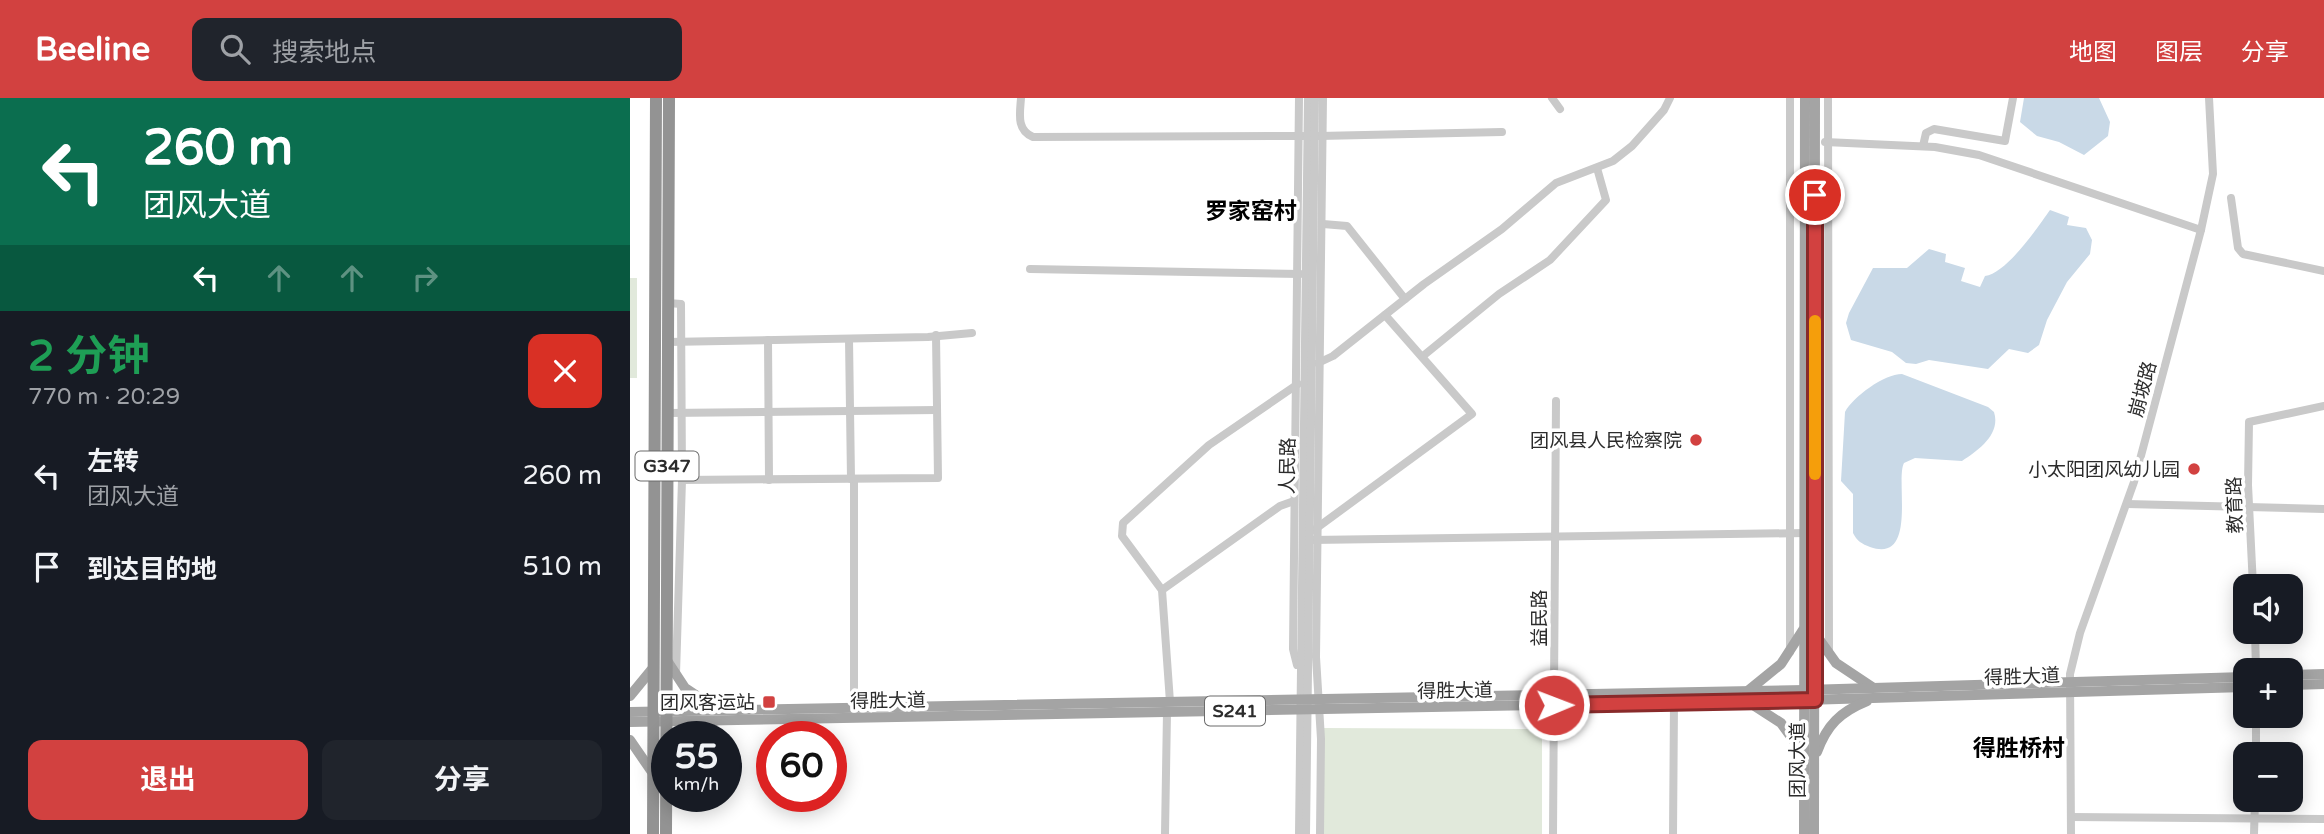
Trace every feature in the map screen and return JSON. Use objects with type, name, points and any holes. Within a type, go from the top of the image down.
[{"type":"highway","name":"G347","points":[[656,98],[653,668],[660,721]]},
{"type":"highway","name":"G347","points":[[659,721],[666,659],[669,98]]},
{"type":"highway","name":"G347","points":[[653,812],[653,834]]},
{"type":"highway","name":"G347","points":[[666,812],[666,834]]},
{"type":"main road","name":"团风大道","points":[[1805,98],[1805,533],[1810,630]]},
{"type":"main road","name":"团风大道","points":[[1814,834],[1810,757],[1810,630],[1815,98]]},
{"type":"main road","points":[[1810,630],[1829,656],[1875,693],[1836,718],[1810,757],[1776,718],[1746,696],[1775,671],[1810,630]]},
{"type":"main road","points":[[666,659],[676,677],[719,716],[713,721]]},
{"type":"main road","points":[[630,696],[653,668]]},
{"type":"main road","points":[[2303,675],[2324,674]]},
{"type":"main road","name":"得胜大道","points":[[660,716],[1810,695],[2070,687],[2233,678]]},
{"type":"main road","points":[[2303,685],[2324,684]]},
{"type":"main road","name":"得胜大道","points":[[2070,687],[2233,687]]},
{"type":"main road","name":"得胜大道","points":[[1554,700],[1674,703],[1746,696]]},
{"type":"main road","name":"得胜大道","points":[[719,716],[854,708],[1169,707]]},
{"type":"main road","name":"S241","points":[[630,712],[660,716]]},
{"type":"main road","name":"S241","points":[[630,722],[660,716]]},
{"type":"main road","points":[[630,740],[651,771]]},
{"type":"main road","name":"团风大道","points":[[1804,834],[1810,757]]},
{"type":"street","points":[[1021,98],[1020,125],[1024,132],[1033,137],[1502,132]]},
{"type":"street","points":[[1299,98],[1311,136],[1323,223],[1316,364],[1317,527]]},
{"type":"street","name":"人民路","points":[[1308,98],[1316,364],[1311,538]]},
{"type":"street","name":"人民路","points":[[1306,834],[1309,705],[1300,675],[1307,274],[1311,136],[1315,98]]},
{"type":"street","points":[[1300,675],[1293,649],[1297,274],[1311,136],[1323,98]]},
{"type":"street","points":[[1552,98],[1560,109]]},
{"type":"street","points":[[1316,364],[1502,229],[1556,183],[1613,161],[1632,146],[1664,110],[1670,98]]},
{"type":"street","points":[[1790,98],[1790,653]]},
{"type":"street","points":[[1828,98],[1829,656]]},
{"type":"street","points":[[1923,146],[1926,133],[1934,129],[2005,141],[2013,98]]},
{"type":"street","name":"崩坡路","points":[[2071,834],[2070,687],[2080,633],[2127,504],[2201,230],[2213,174],[2210,98]]},
{"type":"street","points":[[1815,141],[1923,146],[1979,155],[2201,230]]},
{"type":"street","points":[[1423,356],[1556,254],[1606,200],[1597,168]]},
{"type":"street","points":[[2231,198],[2238,248],[2243,254],[2284,265],[2290,263],[2324,271]]},
{"type":"street","points":[[1323,223],[1347,226],[1405,299]]},
{"type":"street","points":[[1030,269],[1307,274]]},
{"type":"street","points":[[668,303],[681,304],[682,480],[676,677]]},
{"type":"street","points":[[1320,834],[1309,705],[1311,538],[1317,527],[1472,414],[1385,315]]},
{"type":"street","points":[[667,342],[849,339],[972,333]]},
{"type":"street","points":[[682,480],[938,478],[936,335]]},
{"type":"street","points":[[849,339],[854,708]]},
{"type":"street","points":[[768,340],[769,480]]},
{"type":"street","points":[[1166,834],[1169,707],[1162,590],[1122,536],[1123,523],[1209,445],[1305,379]]},
{"type":"street","name":"益民路","points":[[1553,834],[1556,401]]},
{"type":"street","name":"教育路","points":[[2252,574],[2249,422],[2324,407]]},
{"type":"street","points":[[667,413],[937,410]]},
{"type":"street","points":[[1162,590],[1280,506],[1294,501]]},
{"type":"street","points":[[2127,504],[2324,509]]},
{"type":"street","points":[[1311,538],[1805,533]]},
{"type":"street","points":[[1673,834],[1674,703]]},
{"type":"street","name":"人民路","points":[[1299,834],[1309,705]]},
{"type":"street","points":[[2255,812],[2255,834]]},
{"type":"street","points":[[2071,817],[2324,819]]},
{"type":"shaded area","points":[[630,278],[637,278],[637,378],[630,378]]},
{"type":"shaded area","points":[[1324,728],[1542,729],[1542,834],[1324,834]]},
{"type":"water","points":[[2024,98],[2099,98],[2110,122],[2108,136],[2084,155],[2059,142],[2037,136],[2020,122]]},
{"type":"water","points":[[2050,210],[2069,217],[2067,225],[2086,228],[2092,240],[2090,254],[2067,282],[2047,320],[2039,345],[2028,353],[2009,349],[1988,369],[1929,360],[1916,364],[1906,363],[1892,352],[1851,340],[1846,323],[1849,313],[1873,268],[1907,268],[1929,249],[1946,254],[1945,262],[1965,268],[1961,281],[1980,287],[1985,276],[2003,267],[2012,258]]},
{"type":"water","points":[[1902,374],[1988,407],[1994,412],[1994,427],[1987,441],[1962,461],[1915,458],[1904,463],[1899,532],[1894,543],[1885,549],[1870,547],[1860,542],[1853,533],[1853,494],[1841,481],[1845,412],[1870,387]]},
{"type":"slow traffic","points":[[1815,321],[1815,474]]},
{"type":"place","name":"团风县人民检察院","points":[[1696,440]]},
{"type":"place","name":"小太阳团风幼儿园","points":[[2194,469]]},
{"type":"place","name":"团风客运站","points":[[769,702]]},
{"type":"district","name":"罗家窑村","points":[[1251,211]]},
{"type":"district","name":"得胜桥村","points":[[2019,748]]},
{"type":"route","points":[[1554,705],[1815,700],[1815,195]]}]
